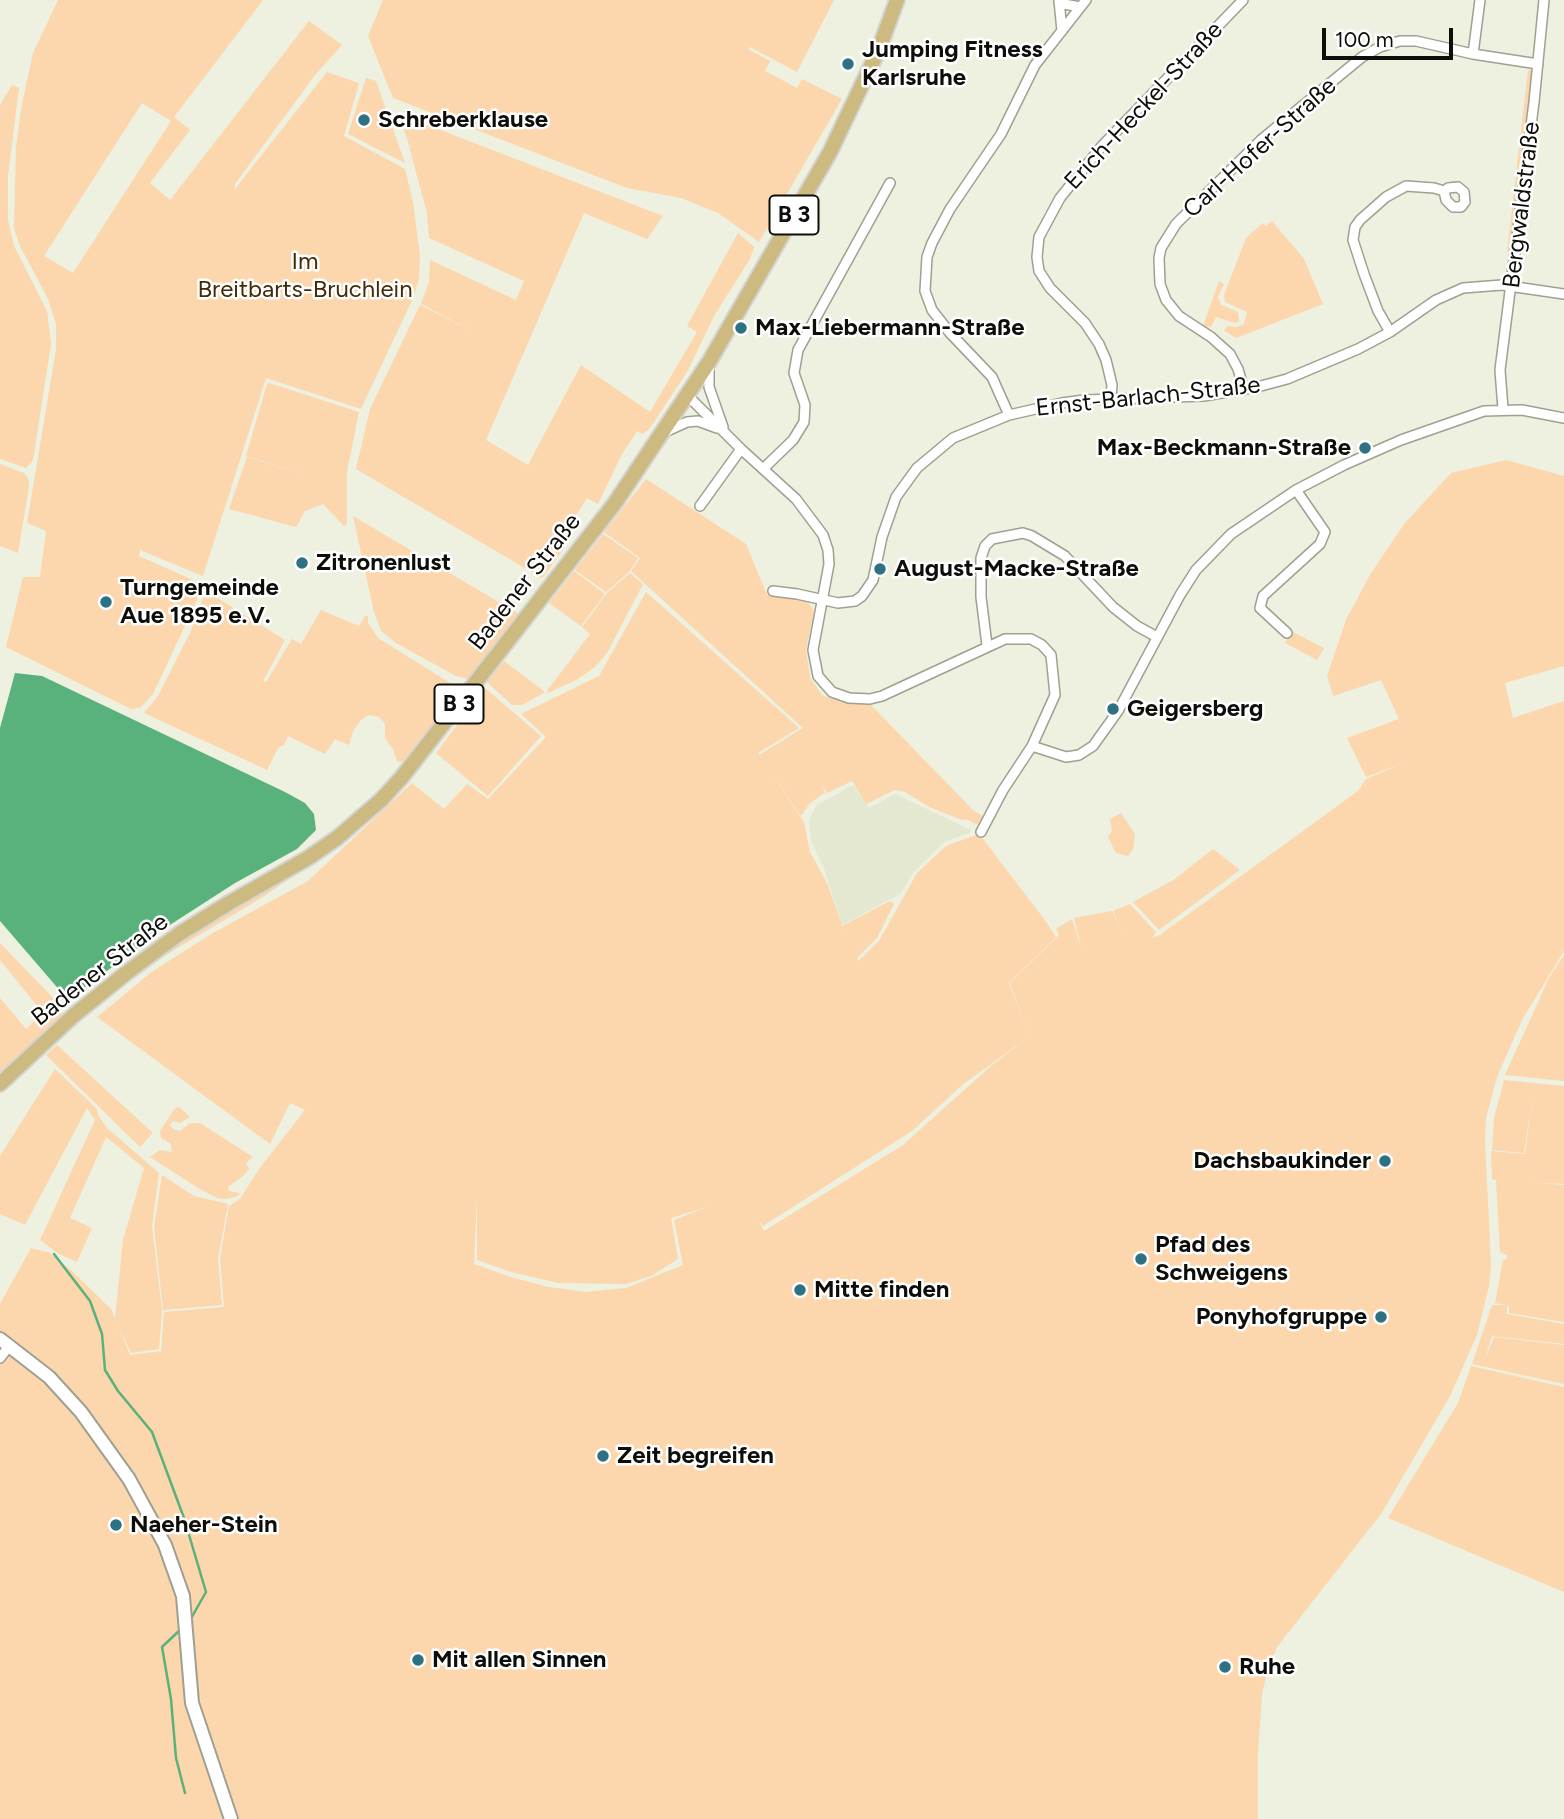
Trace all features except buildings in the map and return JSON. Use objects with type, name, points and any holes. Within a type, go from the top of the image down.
[{"type":"main road","name":"Badener Straße","points":[[0,1084],[73,1016],[125,974],[189,928],[308,858],[361,819],[381,800],[615,503],[709,362],[830,152],[879,49],[897,0]]},
{"type":"street","name":"Erich-Heckel-Straße","points":[[1111,398],[1112,386],[1099,344],[1086,323],[1050,288],[1040,271],[1037,257],[1040,237],[1060,198],[1102,146],[1243,0]]},
{"type":"street","points":[[1473,54],[1480,0]]},
{"type":"street","name":"Bergwaldstraße","points":[[1503,409],[1500,370],[1512,287],[1544,0]]},
{"type":"street","points":[[1062,31],[1059,2],[1083,4]]},
{"type":"street","points":[[1009,415],[992,377],[932,310],[925,291],[929,249],[940,227],[1001,134],[1035,65],[1083,4]]},
{"type":"street","name":"Carl-Hofer-Straße","points":[[1244,390],[1230,354],[1211,337],[1179,316],[1166,300],[1160,284],[1159,258],[1161,248],[1176,223],[1261,140],[1362,57],[1380,47],[1400,41],[1429,44],[1538,64]]},
{"type":"street","points":[[763,469],[793,440],[804,422],[805,405],[794,373],[799,350],[890,183]]},
{"type":"street","points":[[1390,332],[1378,311],[1364,274],[1353,240],[1355,227],[1370,210],[1399,188],[1415,186],[1444,191]]},
{"type":"street","name":"Ernst-Barlach-Straße","points":[[823,599],[846,603],[862,596],[869,588],[888,516],[896,497],[926,460],[953,438],[1009,415],[1062,403],[1111,398],[1174,398],[1244,390],[1287,379],[1317,368],[1390,332],[1454,291],[1475,286],[1512,287],[1564,294]]},
{"type":"street","points":[[709,362],[709,387],[725,432]]},
{"type":"street","points":[[687,395],[796,499],[823,535],[829,564],[814,638],[816,670],[824,685],[832,692],[849,698],[870,699],[882,696],[987,645],[1005,639],[1031,639],[1042,645],[1051,655],[1055,695],[1032,746],[1003,790],[981,832]]},
{"type":"street","points":[[1032,746],[1066,757],[1079,755],[1093,746],[1118,711],[1196,570],[1218,546],[1257,514],[1344,465],[1401,440],[1484,411],[1503,409],[1564,418]]},
{"type":"street","points":[[662,433],[687,422],[698,421],[725,432]]},
{"type":"street","points":[[700,506],[741,449]]},
{"type":"street","points":[[1287,633],[1260,608],[1263,596],[1320,544],[1325,532],[1296,490]]},
{"type":"street","points":[[987,645],[981,597],[981,558],[992,539],[1023,533],[1065,556],[1113,607],[1157,638]]},
{"type":"street","points":[[773,591],[823,599]]},
{"type":"street","points":[[0,1358],[5,1342],[62,1390],[130,1479],[165,1545],[180,1586],[186,1619],[192,1703],[231,1819]]},
{"type":"shaded area","points":[[15,673],[42,676],[285,792],[305,803],[314,814],[316,830],[297,849],[235,883],[159,932],[68,1000],[0,921],[0,728]]},
{"type":"shaded area","points":[[853,785],[869,808],[895,794],[971,830],[970,833],[944,842],[914,872],[900,894],[842,925],[824,868],[811,841],[809,820],[817,805]]},
{"type":"green space","name":"Im Breitbarts-Bruchlein","points":[[58,0],[263,0],[174,117],[190,130],[150,183],[170,200],[309,21],[342,45],[315,75],[235,184],[235,189],[327,72],[359,83],[344,136],[405,169],[413,202],[420,256],[419,279],[413,298],[361,409],[266,378],[203,576],[140,550],[139,556],[204,585],[153,694],[140,708],[131,709],[6,647],[23,577],[40,577],[46,531],[27,523],[56,350],[56,324],[48,299],[20,246],[14,228],[16,147],[33,53]],"holes":[[[142,103],[171,121],[73,273],[44,256]]]},
{"type":"green space","points":[[383,0],[834,0],[797,72],[750,47],[748,49],[770,61],[765,71],[797,88],[802,79],[842,99],[759,242],[718,213],[681,198],[627,188],[393,98],[368,36]]},
{"type":"green space","points":[[1528,70],[1534,70],[1512,252],[1507,252]]},
{"type":"green space","points":[[366,78],[376,81],[405,163],[348,134]]},
{"type":"green space","points":[[12,85],[19,88],[8,176],[8,220],[14,246],[47,311],[51,344],[33,460],[26,468],[0,459],[0,105]]},
{"type":"green space","points":[[399,114],[663,216],[647,239],[584,213],[486,440],[528,465],[581,365],[650,412],[697,332],[687,326],[738,233],[754,247],[750,259],[714,316],[687,372],[650,428],[643,434],[637,431],[622,454],[598,504],[587,498],[557,544],[564,549],[542,578],[356,469],[370,409],[420,305],[476,333],[421,304],[429,282],[430,260],[516,300],[524,281],[429,238],[427,213],[409,146],[416,148],[409,145]]},
{"type":"green space","points":[[1272,221],[1304,259],[1323,304],[1236,338],[1224,331],[1227,326],[1237,327],[1244,324],[1247,312],[1225,302],[1224,295],[1246,238],[1263,223],[1266,226]]},
{"type":"green space","points":[[1219,281],[1224,284],[1218,297],[1221,305],[1238,312],[1239,321],[1235,323],[1216,317],[1211,327],[1203,326]]},
{"type":"green space","points":[[269,383],[359,412],[347,472],[347,524],[344,526],[323,504],[305,511],[296,527],[229,509],[247,457],[311,476],[246,456]]},
{"type":"green space","points":[[1506,460],[1564,476],[1564,666],[1505,683],[1513,718],[1564,701],[1564,951],[1522,1020],[1497,1077],[1486,1118],[1491,1265],[1489,1286],[1477,1335],[1450,1396],[1381,1514],[1277,1647],[1262,1694],[1258,1752],[1258,1819],[0,1819],[0,1304],[31,1248],[50,1253],[72,1271],[111,1309],[115,1318],[123,1240],[144,1168],[106,1137],[70,1218],[92,1228],[77,1262],[59,1254],[40,1240],[95,1120],[87,1108],[25,1225],[0,1214],[0,1156],[55,1069],[97,1109],[107,1128],[159,1173],[152,1226],[162,1311],[159,1349],[131,1353],[117,1323],[130,1355],[161,1351],[164,1312],[224,1307],[220,1259],[229,1206],[240,1199],[259,1169],[305,1110],[290,1103],[270,1144],[97,1017],[153,971],[213,933],[308,881],[412,783],[444,809],[467,784],[488,799],[546,737],[521,714],[599,676],[646,592],[799,728],[758,753],[759,755],[803,728],[631,571],[640,558],[604,532],[646,479],[746,544],[767,595],[807,601],[814,611],[806,650],[810,678],[823,696],[854,704],[870,704],[973,810],[982,816],[978,825],[929,807],[905,792],[895,790],[866,804],[852,781],[827,793],[822,786],[825,793],[810,803],[801,816],[771,772],[804,822],[810,852],[828,885],[842,926],[890,901],[894,904],[877,938],[857,958],[858,961],[879,941],[917,873],[946,846],[976,835],[983,839],[1056,937],[1009,983],[1028,1033],[1010,983],[1059,935],[1056,929],[1072,919],[1082,950],[1074,918],[1112,911],[1122,932],[1113,911],[1130,904],[1156,932],[1152,938],[1160,935],[1358,791],[1366,779],[1406,762],[1366,777],[1347,738],[1399,719],[1381,680],[1333,696],[1327,676],[1346,620],[1371,573],[1405,523],[1451,473]],"holes":[[[1030,1036],[991,1066],[903,1145],[764,1231],[759,1221],[763,1226],[912,1131],[962,1085]],[[477,1197],[477,1260],[511,1272],[558,1283],[626,1284],[651,1276],[678,1259],[671,1218],[707,1207],[674,1220],[683,1265],[626,1288],[585,1292],[549,1287],[474,1264]]]},
{"type":"green space","points":[[0,464],[24,473],[28,478],[18,553],[0,546]]},
{"type":"green space","points":[[353,516],[519,614],[468,679],[456,676],[396,643],[381,631],[374,612]]},
{"type":"green space","points":[[603,534],[638,558],[629,572],[606,592],[575,570]]},
{"type":"green space","points":[[574,571],[605,594],[581,626],[549,603]]},
{"type":"green space","points":[[630,573],[643,584],[607,653],[595,667],[578,679],[548,693],[590,634],[582,627],[607,593]]},
{"type":"green space","points":[[206,591],[285,640],[263,681],[266,682],[292,639],[301,644],[321,610],[359,626],[365,616],[368,616],[368,623],[378,638],[450,683],[455,696],[402,762],[397,761],[385,738],[385,724],[379,717],[368,715],[353,731],[349,745],[335,739],[325,754],[288,736],[284,745],[278,748],[267,770],[144,713],[158,696],[190,633]]},
{"type":"green space","points":[[1291,631],[1324,648],[1317,660],[1285,643]]},
{"type":"green space","points":[[504,661],[545,692],[522,705],[512,705],[487,682]]},
{"type":"green space","points":[[485,688],[541,736],[488,796],[436,753]]},
{"type":"green space","points":[[1121,813],[1135,834],[1133,850],[1128,856],[1116,853],[1108,837],[1112,831],[1110,819]]},
{"type":"green space","points":[[1213,849],[1240,870],[1159,930],[1133,902],[1175,879]]},
{"type":"green space","points":[[297,869],[299,872],[263,897],[144,968],[86,1014],[43,1053],[43,1050],[114,989],[208,921],[230,912],[283,882]]},
{"type":"green space","points":[[0,943],[56,1001],[63,1015],[0,1072],[0,998],[26,1029],[43,1013],[0,960]]},
{"type":"green space","points":[[1564,955],[1564,1081],[1505,1075],[1549,978]]},
{"type":"green space","points":[[57,1045],[153,1133],[140,1147],[46,1055]]},
{"type":"green space","points":[[1504,1080],[1564,1086],[1564,1184],[1532,1182],[1564,1185],[1564,1322],[1509,1313],[1509,1306],[1507,1314],[1564,1324],[1564,1344],[1492,1336],[1484,1362],[1494,1337],[1564,1345],[1564,1384],[1472,1364],[1492,1305],[1506,1305],[1495,1303],[1503,1260],[1507,1259],[1507,1255],[1500,1252],[1496,1180],[1492,1179],[1491,1151],[1525,1154],[1533,1095],[1524,1153],[1492,1150],[1494,1118]]},
{"type":"green space","points":[[179,1107],[190,1117],[180,1123],[173,1121],[170,1125],[173,1129],[180,1131],[190,1123],[200,1123],[253,1157],[246,1163],[249,1169],[228,1187],[229,1191],[240,1193],[238,1196],[217,1198],[150,1157],[160,1150],[172,1152],[171,1144],[161,1138],[160,1131],[175,1108]]},
{"type":"green space","points":[[162,1175],[194,1196],[228,1204],[218,1259],[222,1305],[163,1310],[154,1227]]},
{"type":"green space","points":[[1471,1366],[1564,1387],[1564,1592],[1388,1518],[1458,1403]]},
{"type":"waterway","points":[[54,1254],[90,1301],[102,1334],[105,1370],[118,1391],[152,1432],[184,1518],[206,1592],[189,1622]]},
{"type":"waterway","points":[[181,1629],[162,1647],[171,1699],[176,1758],[185,1793]]},
{"type":"place","name":"Jumping Fitness Karlsruhe","points":[[848,64]]},
{"type":"place","name":"Schreberklause","points":[[364,120]]},
{"type":"place","name":"Max-Liebermann-Straße","points":[[741,328]]},
{"type":"place","name":"Max-Beckmann-Straße","points":[[1365,448]]},
{"type":"place","name":"Zitronenlust","points":[[302,563]]},
{"type":"place","name":"August-Macke-Straße","points":[[880,569]]},
{"type":"place","name":"Turngemeinde Aue 1895 e.V.","points":[[106,602]]},
{"type":"place","name":"Geigersberg","points":[[1113,709]]},
{"type":"place","name":"Dachsbaukinder","points":[[1385,1161]]},
{"type":"place","name":"Pfad des Schweigens","points":[[1141,1259]]},
{"type":"place","name":"Mitte finden","points":[[800,1290]]},
{"type":"place","name":"Ponyhofgruppe","points":[[1381,1317]]},
{"type":"place","name":"Zeit begreifen","points":[[603,1456]]},
{"type":"place","name":"Naeher-Stein","points":[[116,1525]]},
{"type":"place","name":"Mit allen Sinnen","points":[[418,1660]]},
{"type":"place","name":"Ruhe","points":[[1225,1667]]}]
